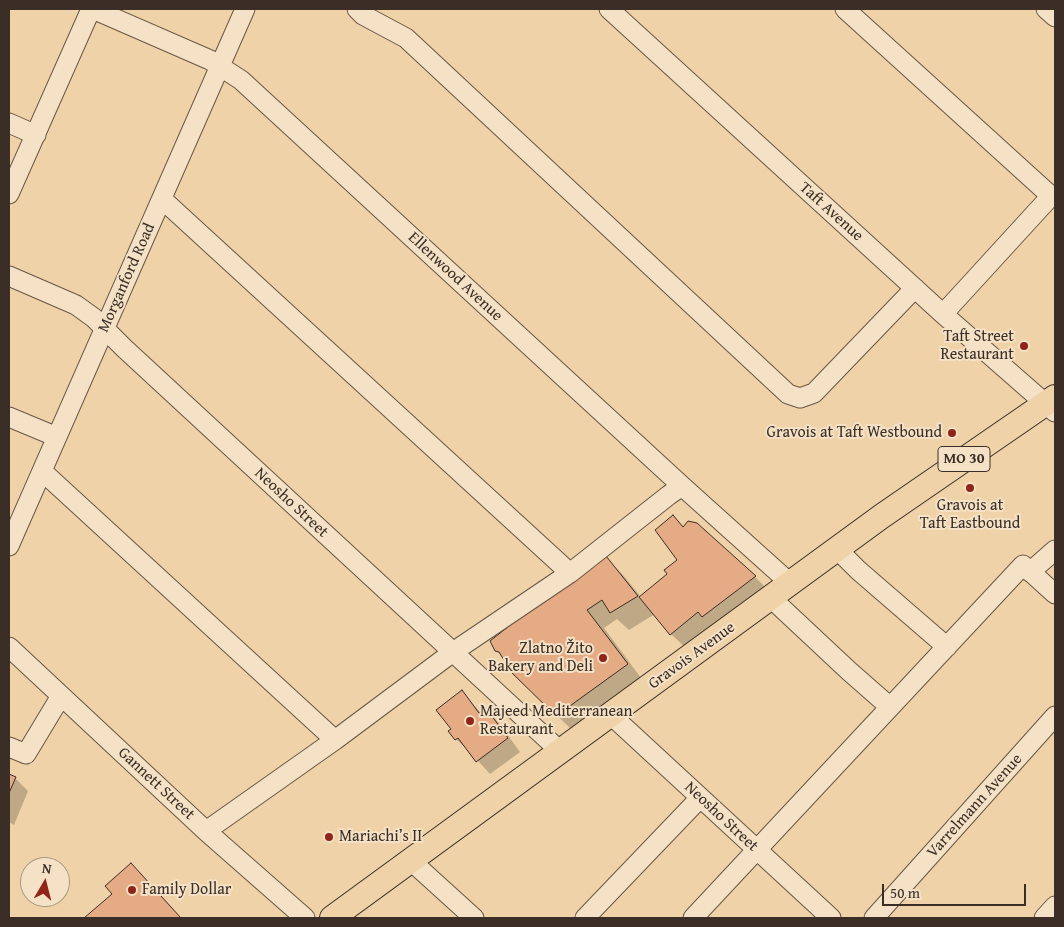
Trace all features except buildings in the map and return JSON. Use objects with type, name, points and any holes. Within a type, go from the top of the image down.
[{"type":"main road","name":"Gravois Avenue","points":[[332,918],[882,516],[1052,404]]},
{"type":"street","name":"Ellenwood Avenue","points":[[92,9],[220,65],[241,80],[791,584]]},
{"type":"street","points":[[9,194],[92,9]]},
{"type":"street","name":"Morganford Road","points":[[9,546],[245,9]]},
{"type":"street","points":[[357,9],[406,38],[788,394],[800,398],[814,393],[914,288]]},
{"type":"street","name":"Taft Avenue","points":[[609,9],[943,314],[1052,404]]},
{"type":"street","points":[[845,9],[1053,198],[943,314]]},
{"type":"street","points":[[1046,9],[1055,17]]},
{"type":"street","points":[[9,123],[36,135]]},
{"type":"street","points":[[162,199],[570,573]]},
{"type":"street","name":"Neosho Street","points":[[9,276],[76,305],[94,318],[131,355],[560,751]]},
{"type":"street","points":[[9,418],[57,437]]},
{"type":"street","points":[[42,471],[335,740]]},
{"type":"street","points":[[206,831],[335,740],[453,652],[570,573],[682,486]]},
{"type":"street","points":[[837,549],[858,570],[946,647]]},
{"type":"street","points":[[1030,572],[1055,550]]},
{"type":"street","points":[[693,918],[1023,565],[1055,594]]},
{"type":"street","points":[[771,598],[890,707]]},
{"type":"street","name":"Gannett Street","points":[[9,648],[206,831],[305,918]]},
{"type":"street","points":[[9,747],[26,754],[61,696]]},
{"type":"street","name":"Neosho Street","points":[[611,715],[831,918]]},
{"type":"street","name":"Varrelmann Avenue","points":[[874,918],[1055,716]]},
{"type":"street","points":[[585,918],[700,798]]},
{"type":"street","points":[[410,860],[474,918]]},
{"type":"street","points":[[1044,918],[1055,906]]},
{"type":"place","name":"Taft Street Restaurant","points":[[1024,346]]},
{"type":"place","name":"Gravois at Taft Westbound","points":[[952,433]]},
{"type":"place","name":"Gravois at Taft Eastbound","points":[[970,488]]},
{"type":"place","name":"Zlatno Žito Bakery and Deli","points":[[603,658]]},
{"type":"place","name":"Majeed Mediterranean Restaurant","points":[[470,721]]},
{"type":"place","name":"Mariachi’s II","points":[[329,837]]},
{"type":"place","name":"Family Dollar","points":[[132,890]]}]
